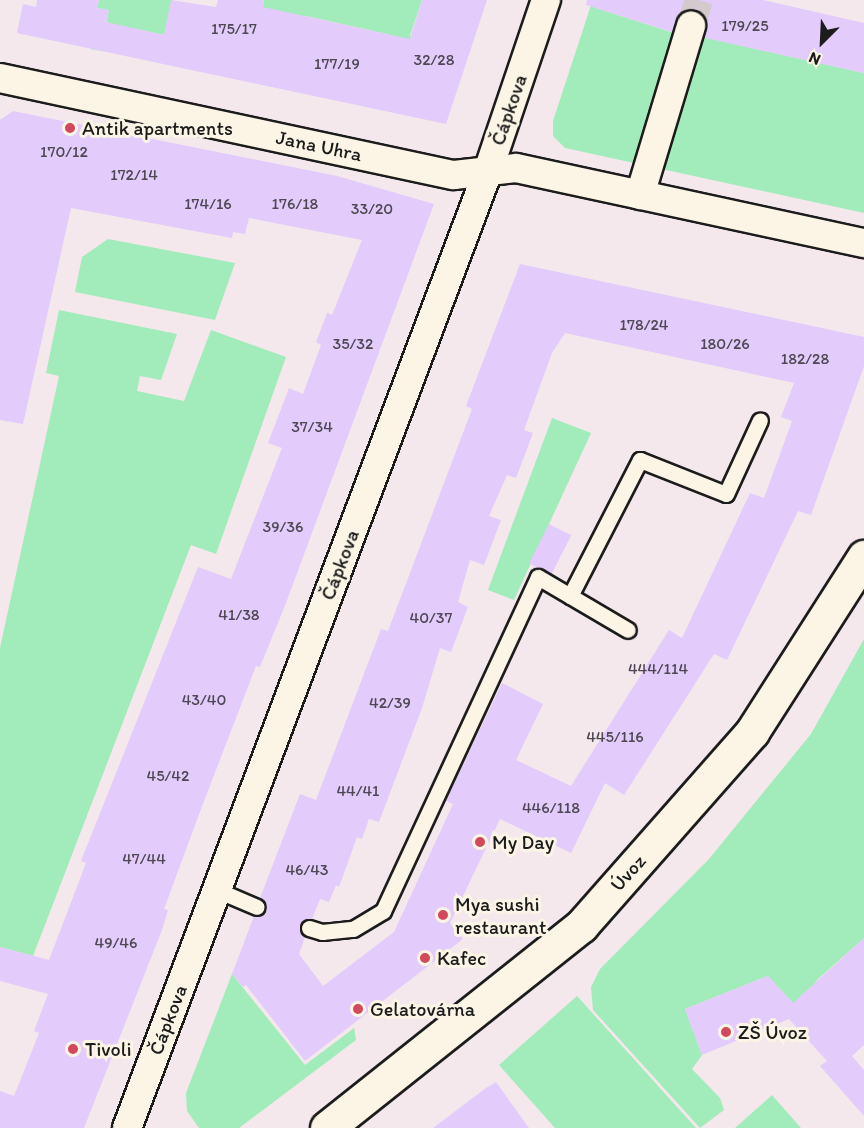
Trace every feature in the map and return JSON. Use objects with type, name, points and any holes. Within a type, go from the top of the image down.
[{"type":"main road","name":"Úvoz","points":[[327,1128],[581,926],[745,741],[864,557]]},
{"type":"street","name":"Čápkova","points":[[127,1128],[488,171],[546,0]]},
{"type":"street","points":[[640,195],[691,26]]},
{"type":"street","name":"Jana Uhra","points":[[0,78],[454,175],[516,168],[864,243]]},
{"type":"lane","points":[[570,596],[640,460],[726,494],[760,420]]},
{"type":"lane","points":[[309,928],[322,932],[353,929],[383,911],[538,577],[628,630]]},
{"type":"lane","points":[[217,890],[257,907]]},
{"type":"green space","points":[[99,0],[173,0],[164,35],[132,28],[127,55],[90,49],[93,37],[103,39],[109,10],[97,8]]},
{"type":"green space","points":[[264,0],[422,0],[410,36],[417,38],[410,59],[387,34],[306,16],[261,17]]},
{"type":"green space","points":[[592,2],[596,8],[674,33],[705,30],[703,37],[864,73],[864,213],[565,148],[553,136],[553,121]]},
{"type":"green space","points":[[108,239],[235,263],[215,320],[75,292],[82,257]]},
{"type":"green space","points":[[59,310],[177,334],[161,380],[140,376],[137,391],[184,401],[211,330],[286,357],[216,554],[191,545],[33,956],[0,947],[0,648],[59,376],[46,373]]},
{"type":"green space","points":[[552,418],[591,433],[514,600],[488,590]]},
{"type":"green space","points":[[864,639],[864,938],[817,980],[801,1012],[768,976],[685,1009],[702,1055],[692,1069],[720,1098],[724,1110],[700,1128],[593,1010],[591,987],[600,969],[709,859],[811,734]]},
{"type":"green space","points":[[232,974],[305,1065],[354,1028],[356,1040],[239,1128],[199,1128],[187,1111],[186,1093]]},
{"type":"green space","points":[[577,996],[696,1128],[555,1128],[499,1065]]},
{"type":"green space","points":[[772,1095],[801,1128],[735,1128]]},
{"type":"building","points":[[37,0],[99,0],[97,8],[109,10],[106,22],[164,35],[171,0],[216,7],[218,0],[264,0],[263,7],[410,39],[422,0],[487,0],[446,124],[17,33],[23,4],[36,7]]},
{"type":"building","points":[[587,0],[763,0],[864,23],[864,73],[705,38],[707,22],[695,10],[679,14],[672,32],[586,5]]},
{"type":"building","points":[[13,111],[337,176],[434,204],[286,603],[260,667],[256,666],[201,809],[164,909],[168,910],[162,930],[84,1128],[0,1128],[0,1091],[14,1096],[39,1033],[34,1031],[48,994],[0,981],[0,947],[49,960],[86,863],[81,861],[198,567],[231,579],[282,448],[268,443],[289,388],[303,394],[321,345],[316,342],[327,313],[332,315],[362,240],[249,218],[245,234],[233,232],[232,238],[71,208],[23,424],[0,420],[0,120]]},
{"type":"building","points":[[520,264],[864,337],[864,366],[811,515],[798,511],[727,660],[714,654],[624,795],[605,783],[571,853],[500,819],[450,923],[463,939],[305,1061],[246,985],[243,987],[232,974],[254,916],[266,910],[260,898],[300,794],[316,800],[381,629],[388,631],[472,409],[466,406]],"holes":[[[565,333],[794,383],[781,417],[792,421],[764,498],[750,493],[682,638],[669,630],[571,786],[516,760],[543,704],[502,683],[446,801],[453,804],[394,932],[323,986],[299,954],[305,937],[300,925],[312,919],[320,899],[329,902],[336,885],[339,887],[357,837],[362,839],[369,819],[379,822],[422,708],[440,648],[451,652],[468,607],[458,602],[470,560],[484,565],[501,520],[489,516],[507,475],[516,478],[533,433],[524,430],[552,353]]]},
{"type":"building","points":[[549,524],[571,535],[551,575],[529,563]]},
{"type":"building","name":"ZŠ Úvoz","points":[[864,938],[864,1045],[852,1056],[864,1070],[864,1116],[820,1066],[827,1061],[789,1019],[702,1055],[685,1009],[768,976],[793,1003]]},
{"type":"building","points":[[496,1082],[529,1128],[433,1128],[486,1088]]},
{"type":"tunnel","points":[[691,26],[699,0]]},
{"type":"place","name":"Antik apartments","points":[[70,128]]},
{"type":"place","name":"My Day","points":[[480,842]]},
{"type":"place","name":"Mya sushi restaurant","points":[[443,915]]},
{"type":"place","name":"Kafec","points":[[425,958]]},
{"type":"place","name":"Gelatovárna","points":[[358,1009]]},
{"type":"place","name":"ZŠ Úvoz","points":[[726,1032]]},
{"type":"place","name":"Tivoli","points":[[73,1049]]}]
